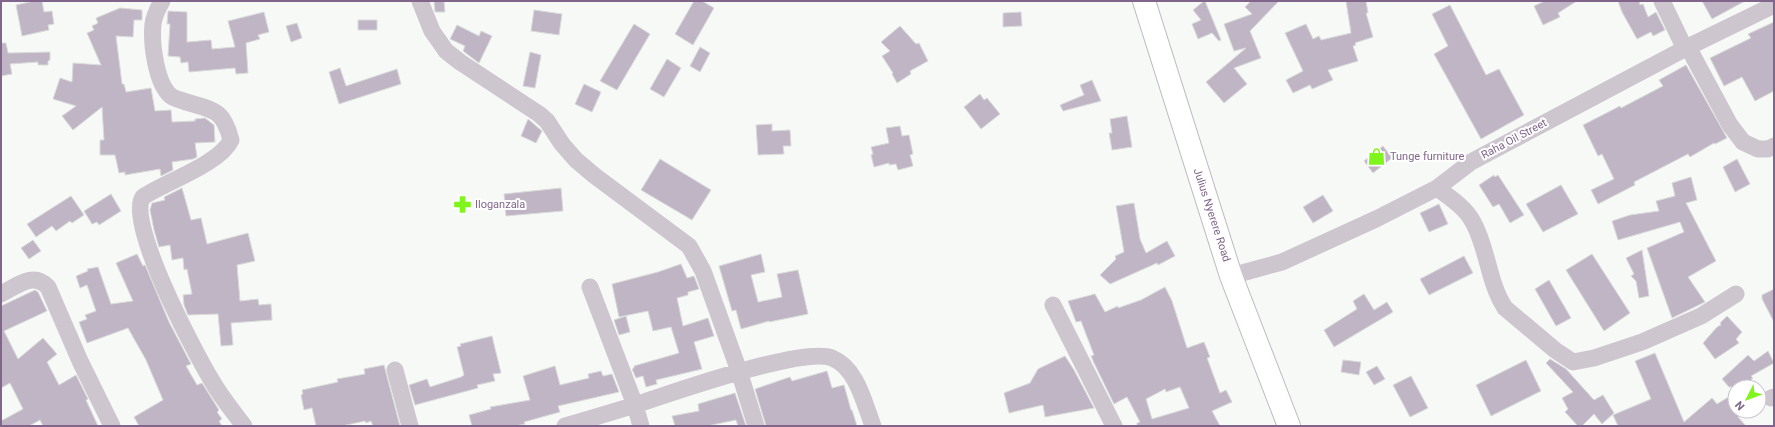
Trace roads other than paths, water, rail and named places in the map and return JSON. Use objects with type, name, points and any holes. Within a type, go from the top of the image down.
[{"type":"highway","name":"Julius Nyerere Road","points":[[1144,1],[1231,276],[1289,426]]},
{"type":"street","points":[[162,1],[156,12],[153,24],[154,57],[160,78],[166,91],[172,97],[215,112],[224,119],[232,140],[223,151],[204,164],[143,197],[140,200],[140,213],[154,263],[171,304],[213,383],[244,426]]},
{"type":"street","points":[[420,1],[432,31],[446,51],[539,114],[576,160],[595,176],[689,246],[703,271],[739,371],[756,426]]},
{"type":"street","points":[[1662,1],[1686,48],[1730,125],[1744,142],[1758,149],[1768,149],[1774,146]]},
{"type":"street","name":"Raha Oil Street","points":[[1231,276],[1282,262],[1362,226],[1437,188],[1471,162],[1686,48],[1774,5]]},
{"type":"street","points":[[1437,188],[1459,205],[1472,221],[1484,248],[1491,277],[1500,300],[1505,308],[1555,350],[1574,362],[1594,358],[1642,342],[1702,316],[1736,294]]},
{"type":"street","points":[[4,287],[34,279],[40,280],[48,287],[80,361],[112,426]]},
{"type":"street","points":[[590,287],[635,405],[641,426]]},
{"type":"street","points":[[1053,305],[1114,426]]},
{"type":"street","points":[[565,426],[739,371],[811,355],[831,357],[843,364],[855,380],[873,426]]},
{"type":"street","points":[[395,370],[410,426]]},
{"type":"place","name":"Tunge furniture","points":[[1377,156]]},
{"type":"place","name":"Iloganzala","points":[[462,204]]}]
